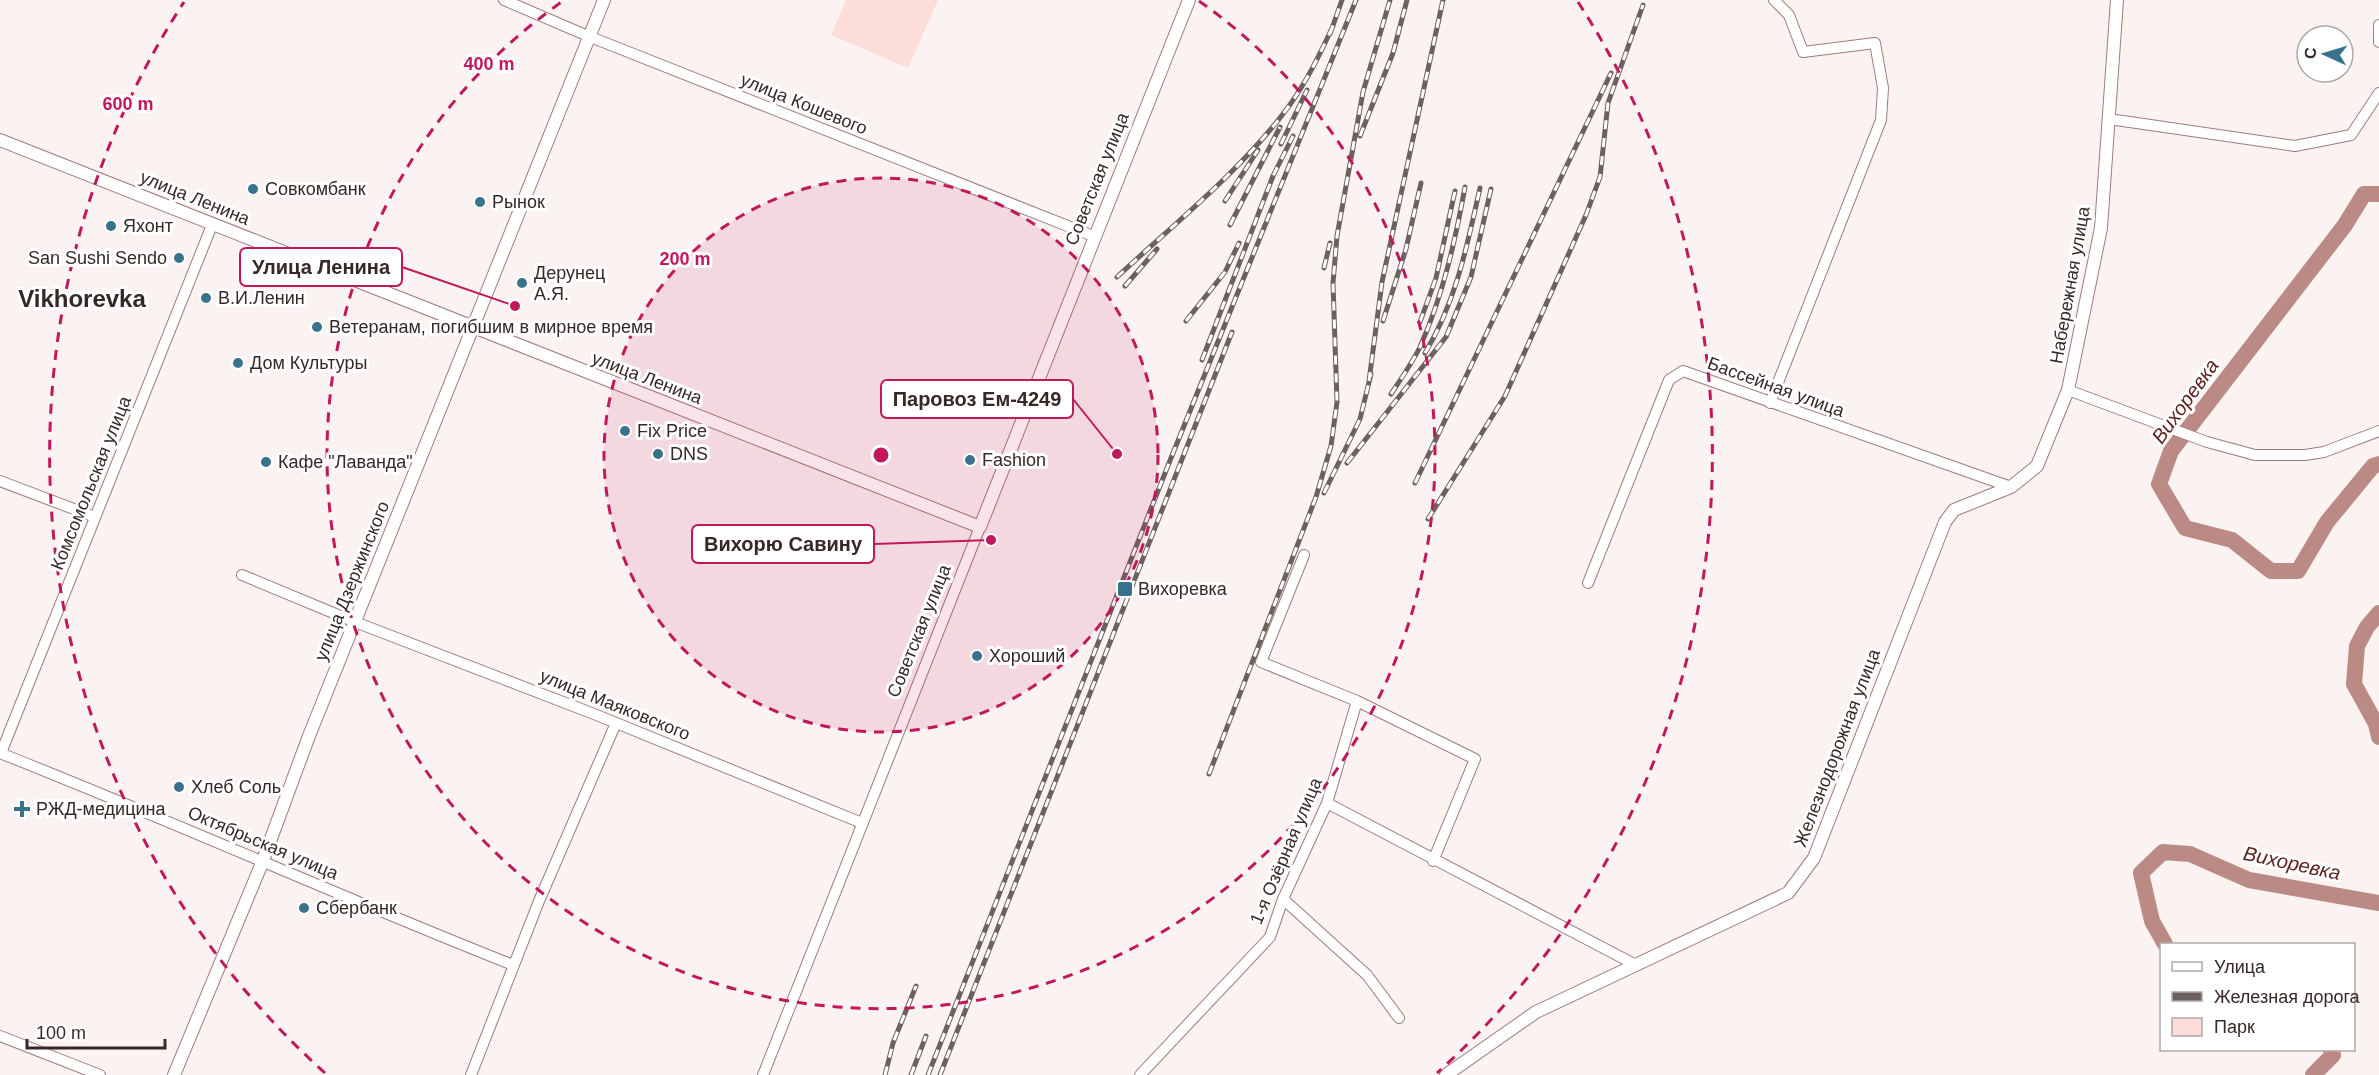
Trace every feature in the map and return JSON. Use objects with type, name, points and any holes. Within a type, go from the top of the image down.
[{"type":"street","name":"улица Кошевого","points":[[504,0],[588,36],[1093,236]]},
{"type":"street","name":"улица Дзержинского","points":[[174,1075],[262,863],[355,622],[604,0]]},
{"type":"street","name":"Советская улица","points":[[764,1075],[1093,236],[1189,0]]},
{"type":"street","points":[[1770,403],[1881,120],[1883,88],[1875,43],[1803,52],[1789,15],[1774,0]]},
{"type":"street","name":"Набережная улица","points":[[2012,487],[2037,466],[2068,390],[2101,228],[2117,0]]},
{"type":"street","points":[[2379,25],[2379,42]]},
{"type":"street","points":[[2109,119],[2295,146],[2351,135],[2379,93]]},
{"type":"street","name":"улица Ленина","points":[[0,140],[980,527]]},
{"type":"street","name":"Комсомольская улица","points":[[0,753],[212,225]]},
{"type":"street","name":"Бассейная улица","points":[[1588,583],[1669,380],[1683,371],[2012,487]]},
{"type":"street","points":[[2068,390],[2207,442],[2255,455],[2305,455],[2324,452],[2379,431]]},
{"type":"street","points":[[0,481],[95,517]]},
{"type":"street","name":"Железнодорожная улица","points":[[1446,1075],[1536,1012],[1788,893],[1814,858],[1944,522],[1954,510],[2012,487]]},
{"type":"street","points":[[1304,555],[1261,662],[1357,701],[1475,759],[1433,861]]},
{"type":"street","points":[[242,575],[355,622]]},
{"type":"street","name":"улица Маяковского","points":[[355,622],[616,723],[862,824]]},
{"type":"street","name":"1-я Озёрная улица","points":[[1140,1075],[1270,937],[1283,899],[1327,803],[1357,701]]},
{"type":"street","points":[[471,1075],[513,965],[616,723]]},
{"type":"street","name":"Октябрьская улица","points":[[0,753],[146,811],[262,863],[513,965]]},
{"type":"street","points":[[1327,803],[1433,861],[1636,965]]},
{"type":"street","points":[[1283,899],[1367,975],[1398,1018]]},
{"type":"street","points":[[0,1036],[100,1075]]},
{"type":"green space","points":[[846,0],[938,0],[908,68],[831,35]]},
{"type":"waterway","name":"Вихоревка","points":[[2379,194],[2364,194],[2345,225],[2171,451],[2159,484],[2185,528],[2232,540],[2271,571],[2298,571],[2327,522],[2373,466],[2379,464]]},
{"type":"waterway","name":"Вихоревка","points":[[2379,613],[2367,627],[2357,646],[2354,684],[2376,724],[2379,737]]},
{"type":"waterway","name":"Вихоревка","points":[[2164,943],[2152,921],[2141,873],[2163,852],[2190,854],[2249,880],[2379,903]]},
{"type":"waterway","name":"Вихоревка","points":[[2313,1075],[2333,1055],[2331,1051]]},
{"type":"railway","points":[[1330,34],[1342,0]]},
{"type":"railway","points":[[928,1075],[1169,463],[1356,0]]},
{"type":"railway","points":[[1209,774],[1316,497],[1331,446],[1337,402],[1333,283],[1337,236],[1363,92],[1390,0]]},
{"type":"railway","points":[[1360,136],[1393,53],[1407,0]]},
{"type":"railway","points":[[1369,381],[1382,282],[1443,0]]},
{"type":"railway","points":[[1428,519],[1505,396],[1586,215],[1600,177],[1608,103],[1643,5]]},
{"type":"railway","points":[[1117,277],[1230,174],[1271,129],[1302,87],[1333,26]]},
{"type":"railway","points":[[1415,483],[1611,73]]},
{"type":"railway","points":[[1281,144],[1307,90]]},
{"type":"railway","points":[[1230,225],[1280,127]]},
{"type":"railway","points":[[1202,360],[1273,176],[1293,136]]},
{"type":"railway","points":[[1225,201],[1258,150]]},
{"type":"railway","points":[[1383,321],[1406,249],[1421,183]]},
{"type":"railway","points":[[1391,394],[1420,347],[1435,308],[1452,248],[1465,187]]},
{"type":"railway","points":[[1425,353],[1453,294],[1480,188]]},
{"type":"railway","points":[[1347,463],[1446,337],[1471,277],[1491,189]]},
{"type":"railway","points":[[1420,322],[1436,278],[1455,191]]},
{"type":"railway","points":[[1186,321],[1225,272],[1239,243]]},
{"type":"railway","points":[[1324,268],[1330,243]]},
{"type":"railway","points":[[1125,286],[1157,249]]},
{"type":"railway","points":[[940,1075],[1232,332]]},
{"type":"railway","points":[[1324,493],[1360,419],[1371,374]]},
{"type":"railway","points":[[885,1075],[893,1043],[916,986]]},
{"type":"railway","points":[[911,1075],[926,1036]]},
{"type":"place","name":"Совкомбанк","points":[[253,189]]},
{"type":"place","name":"Рынок","points":[[480,202]]},
{"type":"place","name":"Яхонт","points":[[111,226]]},
{"type":"place","name":"San Sushi Sendo","points":[[179,258]]},
{"type":"place","name":"Дерунец А.Я.","points":[[522,283]]},
{"type":"place","name":"В.И.Ленин","points":[[206,298]]},
{"type":"place","name":"Улица Ленина","points":[[515,306]]},
{"type":"place","name":"Ветеранам, погибшим в мирное время","points":[[317,327]]},
{"type":"place","name":"Дом Культуры","points":[[238,363]]},
{"type":"place","name":"Fix Price","points":[[625,431]]},
{"type":"place","name":"DNS","points":[[658,454]]},
{"type":"place","name":"Паровоз Ем-4249","points":[[1117,454]]},
{"type":"place","name":"Fashion","points":[[970,460]]},
{"type":"place","name":"Кафе \"Лаванда\"","points":[[266,462]]},
{"type":"place","name":"Вихорю Савину","points":[[991,540]]},
{"type":"place","name":"Вихоревка","points":[[1125,589]]},
{"type":"place","name":"Хороший","points":[[977,656]]},
{"type":"place","name":"Хлеб Соль","points":[[179,787]]},
{"type":"place","name":"РЖД-медицина","points":[[22,809]]},
{"type":"place","name":"Сбербанк","points":[[304,908]]},
{"type":"district","name":"Vikhorevka","points":[[82,299]]}]
